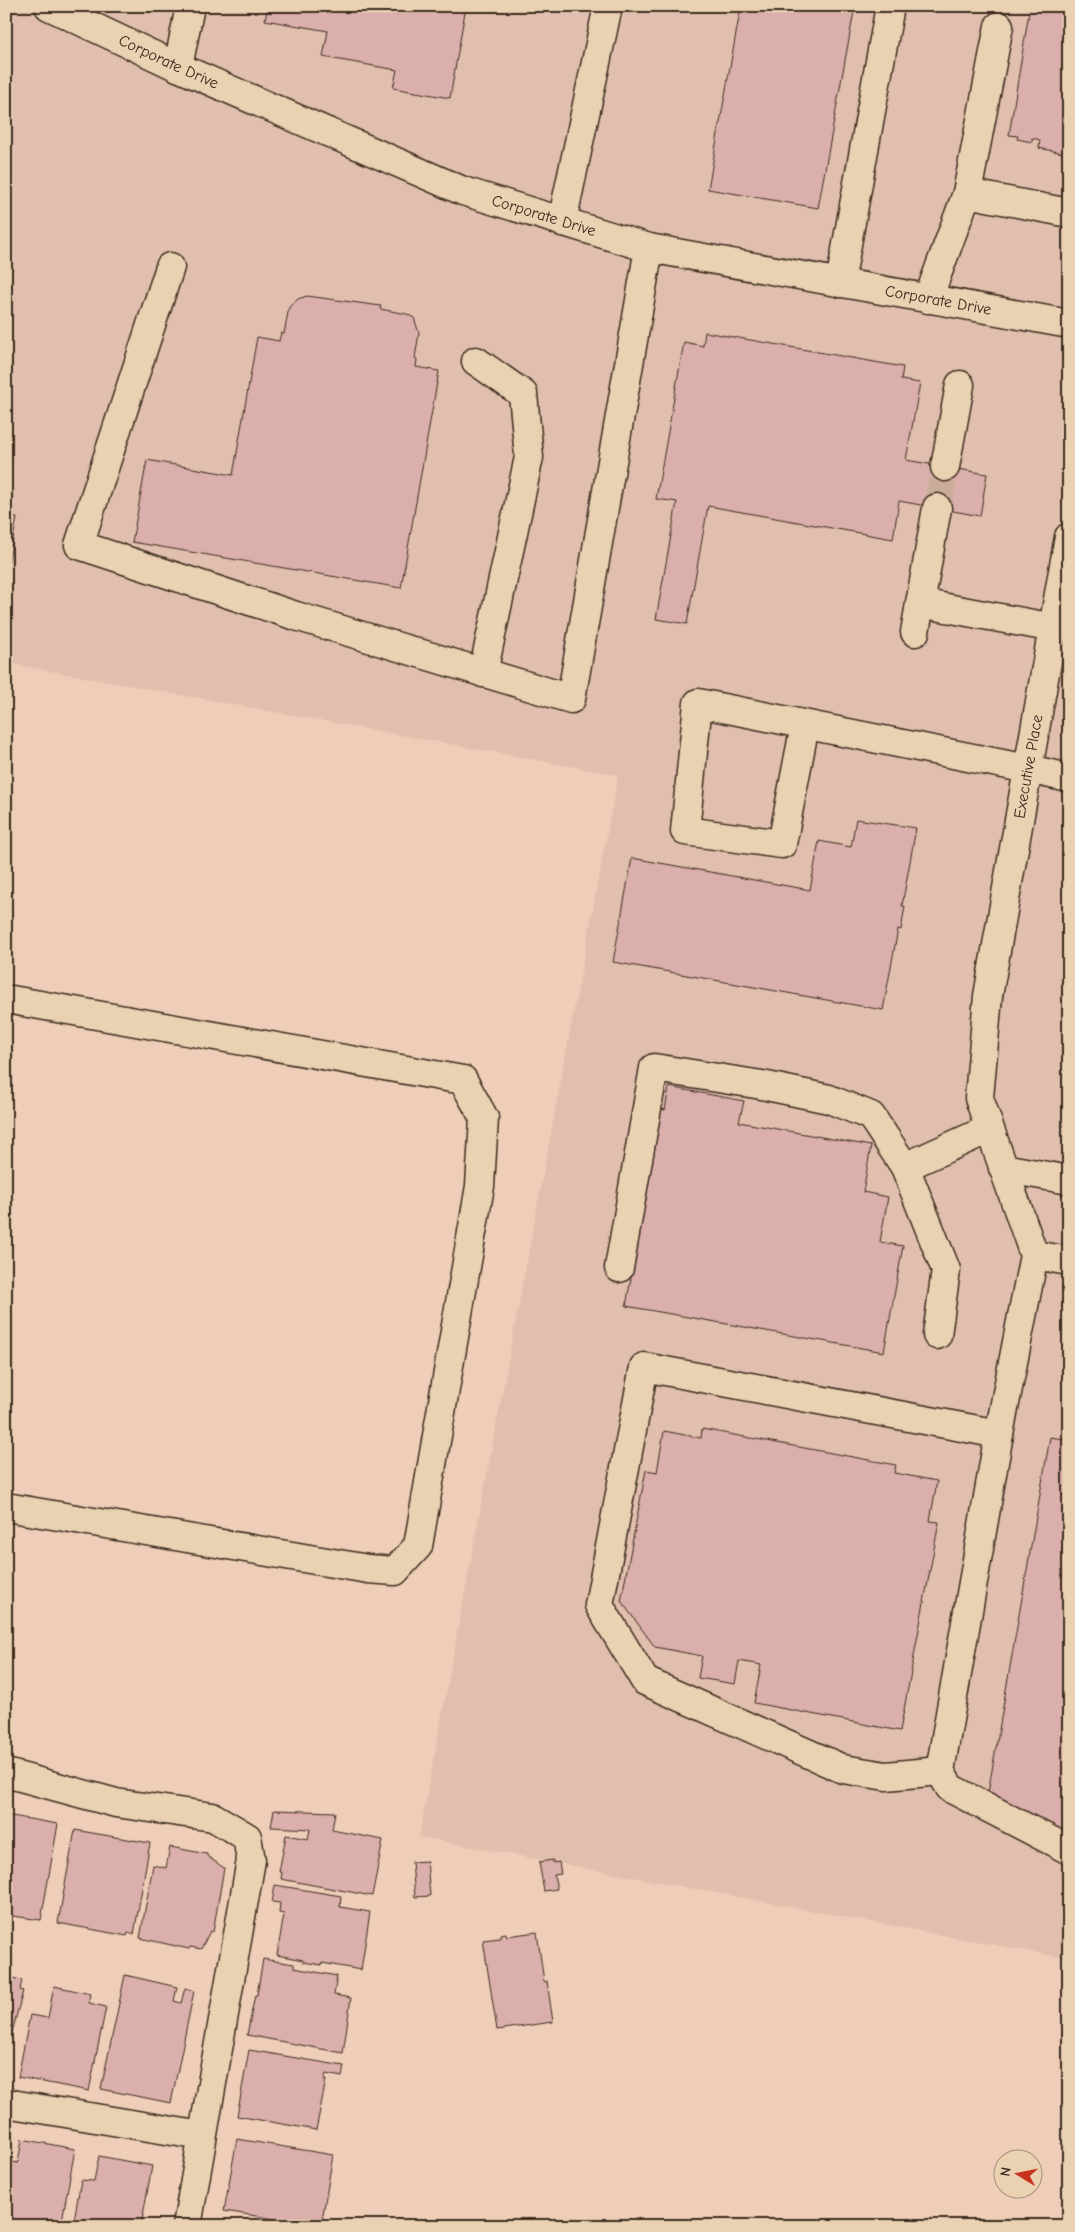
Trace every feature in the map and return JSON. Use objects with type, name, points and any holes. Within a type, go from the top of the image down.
[{"type":"street","name":"Corporate Drive","points":[[49,6],[76,12],[178,67],[463,191],[562,222],[649,248],[1069,324]]},
{"type":"street","points":[[178,67],[190,6]]},
{"type":"street","points":[[562,222],[608,6]]},
{"type":"street","points":[[840,283],[890,6]]},
{"type":"street","points":[[928,299],[967,193],[999,26]]},
{"type":"street","points":[[967,193],[1069,213]]},
{"type":"street","points":[[170,267],[79,546],[296,616],[571,699],[649,248]]},
{"type":"street","points":[[476,361],[523,394],[529,457],[483,673]]},
{"type":"street","points":[[945,467],[960,385]]},
{"type":"street","points":[[915,632],[937,508]]},
{"type":"street","name":"Executive Place","points":[[1034,1255],[979,1098],[988,996],[1069,537]]},
{"type":"street","points":[[920,603],[1054,628]]},
{"type":"street","points":[[805,725],[782,844],[685,831],[698,704],[805,725],[1028,769],[1069,778]]},
{"type":"street","points":[[6,998],[463,1080],[484,1118],[480,1186],[418,1546],[395,1571],[368,1569],[6,1507]]},
{"type":"street","points":[[619,1268],[654,1068],[762,1085],[829,1099],[871,1116],[905,1167],[946,1270],[937,1335]]},
{"type":"street","points":[[905,1167],[989,1128]]},
{"type":"street","points":[[1003,1168],[1069,1180]]},
{"type":"street","points":[[1069,1261],[1034,1255],[999,1434],[940,1771],[950,1788],[1069,1850]]},
{"type":"street","points":[[940,1771],[886,1776],[843,1769],[645,1681],[599,1606],[644,1368],[999,1434]]},
{"type":"street","points":[[6,1773],[116,1803],[213,1817],[247,1837],[251,1860],[187,2226]]},
{"type":"street","points":[[6,2103],[202,2136]]},
{"type":"shaded area","points":[[6,6],[1069,6],[1069,1959],[419,1837],[618,775],[6,663]]},
{"type":"building","points":[[268,6],[466,6],[450,98],[393,88],[397,70],[323,57],[328,31],[265,20]]},
{"type":"building","points":[[741,6],[855,6],[818,208],[708,189]]},
{"type":"building","points":[[1030,6],[1069,6],[1069,145],[1064,145],[1063,153],[1039,148],[1040,140],[1032,138],[1032,142],[1017,139],[1018,136],[1009,135]]},
{"type":"building","points":[[307,296],[381,306],[380,309],[407,314],[414,318],[419,333],[415,358],[417,359],[416,367],[439,371],[401,588],[132,542],[147,460],[233,475],[257,337],[279,341],[281,333],[284,334],[289,307],[298,299]]},
{"type":"building","points":[[705,332],[903,367],[901,380],[920,383],[906,460],[987,474],[980,516],[899,501],[893,539],[708,506],[687,624],[656,619],[677,502],[656,499],[684,342],[703,346]]},
{"type":"building","points":[[6,516],[17,518],[6,575]]},
{"type":"building","points":[[856,819],[916,828],[902,906],[905,906],[901,930],[898,929],[883,1010],[613,962],[632,858],[810,890],[819,841],[851,847]]},
{"type":"building","points":[[669,1087],[744,1101],[739,1122],[871,1146],[863,1192],[888,1197],[880,1242],[903,1246],[884,1352],[626,1306],[661,1109],[665,1110]]},
{"type":"building","points":[[702,1429],[896,1465],[894,1473],[937,1481],[930,1521],[939,1522],[900,1731],[754,1703],[761,1665],[739,1661],[735,1684],[698,1678],[702,1656],[655,1647],[621,1601],[646,1470],[657,1472],[664,1431],[701,1438]]},
{"type":"building","points":[[1050,1437],[1069,1440],[1069,1840],[988,1793]]},
{"type":"building","points":[[274,1810],[335,1812],[332,1830],[383,1840],[372,1896],[281,1879],[282,1872],[279,1872],[286,1835],[308,1839],[310,1829],[271,1827]]},
{"type":"building","points":[[6,1815],[58,1824],[41,1920],[6,1915]]},
{"type":"building","points":[[75,1830],[150,1843],[134,1934],[128,1933],[127,1936],[58,1923]]},
{"type":"building","points":[[170,1847],[207,1854],[207,1856],[224,1868],[213,1932],[210,1931],[201,1949],[190,1947],[189,1949],[140,1938],[153,1865],[166,1868]]},
{"type":"building","points":[[553,1860],[553,1863],[559,1862],[561,1874],[554,1875],[557,1889],[544,1891],[539,1862]]},
{"type":"building","points":[[427,1861],[430,1896],[415,1897],[412,1862]]},
{"type":"building","points":[[275,1885],[341,1896],[340,1907],[370,1912],[361,1970],[322,1963],[322,1965],[303,1962],[303,1960],[277,1955],[284,1914],[279,1913],[280,1903],[272,1902]]},
{"type":"building","points":[[537,1932],[544,1982],[547,1981],[553,2022],[497,2030],[483,1940],[500,1938],[500,1934],[506,1933],[507,1936]]},
{"type":"building","points":[[263,1959],[294,1964],[294,1968],[337,1976],[334,1995],[351,1998],[343,2053],[247,2035],[255,1995],[257,1995]]},
{"type":"building","points":[[125,1975],[177,1987],[174,2001],[181,2003],[185,1988],[194,1991],[171,2103],[101,2089]]},
{"type":"building","points":[[6,1977],[22,1980],[20,1990],[23,1991],[6,2055]]},
{"type":"building","points":[[54,1986],[91,1994],[89,2003],[106,2007],[89,2091],[18,2077],[30,2015],[48,2018]]},
{"type":"building","points":[[249,2050],[344,2066],[342,2077],[326,2074],[316,2130],[237,2116]]},
{"type":"building","points":[[22,2139],[75,2149],[61,2226],[6,2226],[6,2161],[18,2163]]},
{"type":"building","points":[[237,2139],[333,2155],[321,2226],[224,2211]]},
{"type":"building","points":[[99,2156],[152,2166],[141,2226],[73,2226],[81,2180],[94,2181]]},
{"type":"tunnel","points":[[937,508],[945,467]]}]
